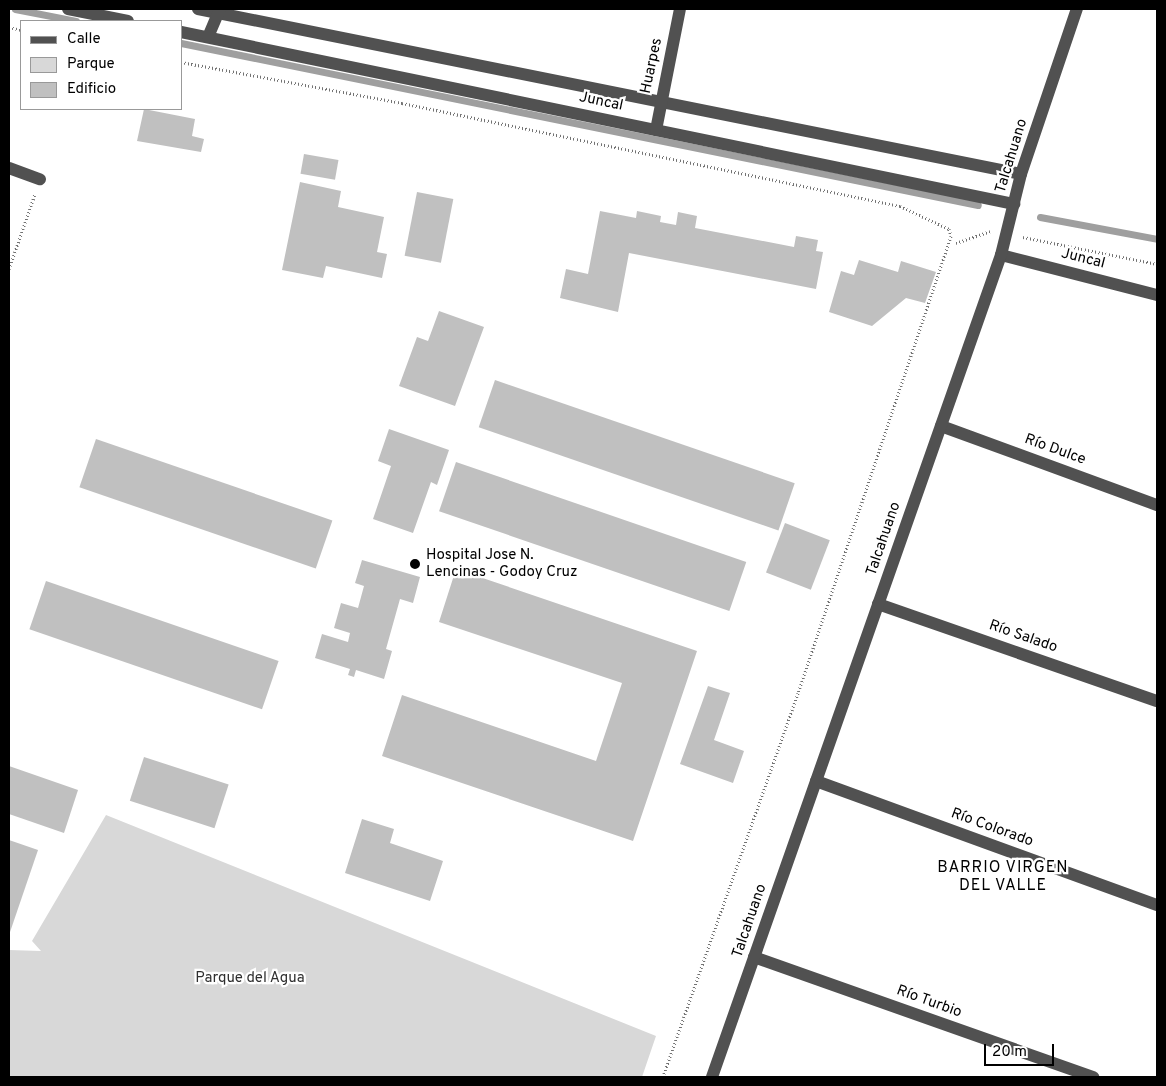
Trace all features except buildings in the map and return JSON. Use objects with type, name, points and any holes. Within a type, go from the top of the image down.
[{"type":"street","points":[[68,9],[123,20]]},
{"type":"street","name":"Juncal","points":[[198,9],[219,11],[661,103],[1021,174]]},
{"type":"street","name":"Huarpes","points":[[656,130],[680,9]]},
{"type":"street","name":"Talcahuano","points":[[712,1077],[1001,255],[1021,174],[1077,9]]},
{"type":"street","points":[[208,37],[219,11]]},
{"type":"street","name":"Juncal","points":[[182,32],[1014,204]]},
{"type":"street","points":[[9,168],[40,179]]},
{"type":"street","name":"Juncal","points":[[1001,255],[1157,295]]},
{"type":"street","name":"Río Dulce","points":[[941,426],[1157,505]]},
{"type":"street","name":"Río Salado","points":[[878,604],[1157,701]]},
{"type":"street","name":"Río Colorado","points":[[816,781],[1157,905]]},
{"type":"street","name":"Río Turbio","points":[[754,957],[1093,1077]]},
{"type":"path","points":[[182,62],[402,103],[900,206],[949,229],[951,236],[816,638],[663,1077]]},
{"type":"path","points":[[9,269],[40,179]]},
{"type":"path","points":[[956,242],[983,230],[1157,264]]},
{"type":"green space","name":"Parque del Agua","points":[[106,815],[656,1036],[642,1077],[9,1077],[9,950],[41,951],[32,941]]},
{"type":"waterway","points":[[15,9],[71,20]]},
{"type":"waterway","points":[[182,43],[978,205]]},
{"type":"waterway","points":[[1040,217],[1157,239]]},
{"type":"place","name":"Hospital Jose N. Lencinas - Godoy Cruz","points":[[415,564]]},
{"type":"district","name":"BARRIO VIRGEN DEL VALLE","points":[[1003,877]]}]
